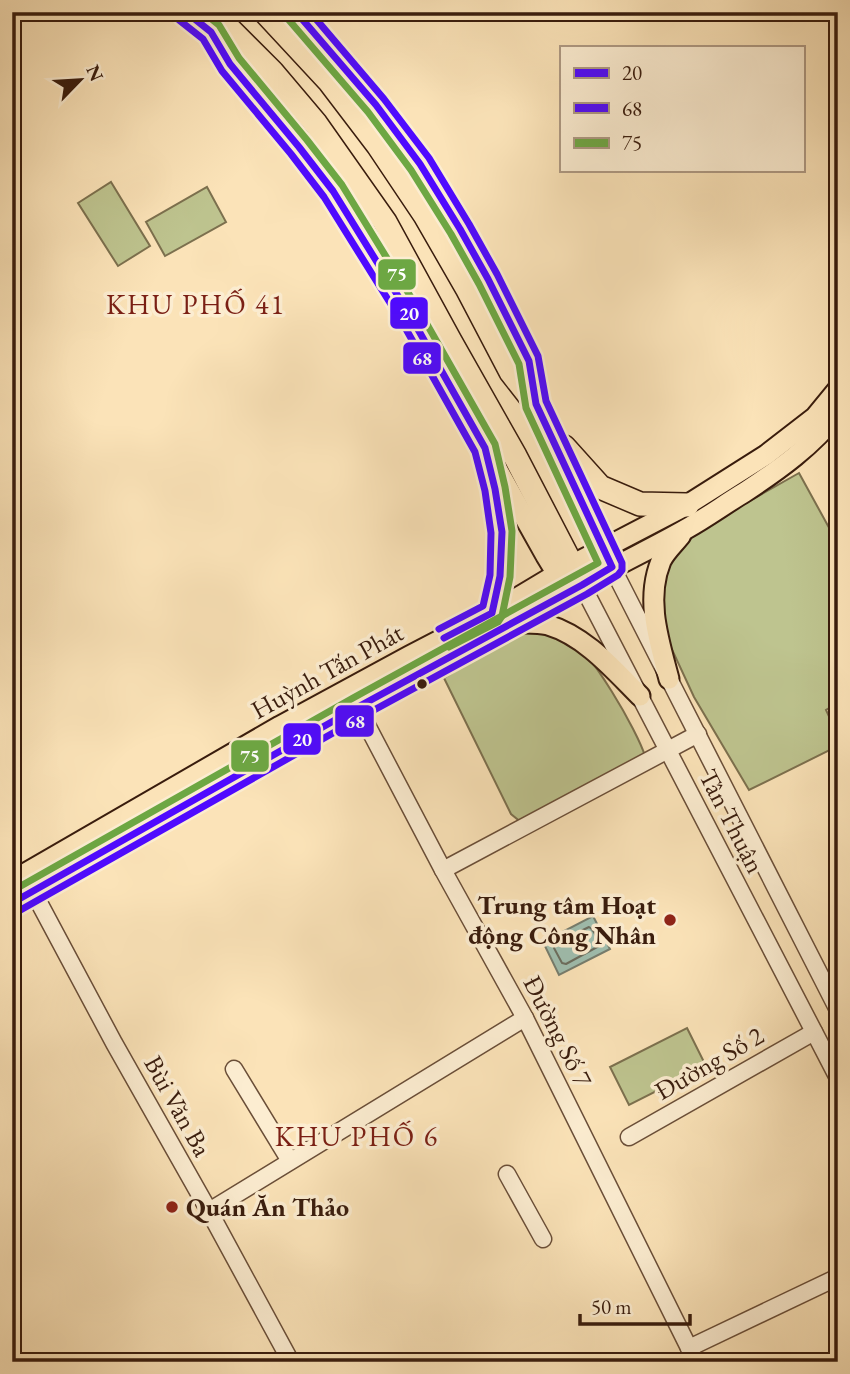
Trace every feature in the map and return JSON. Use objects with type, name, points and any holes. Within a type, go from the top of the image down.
[{"type":"highway","points":[[265,12],[318,69],[378,145],[425,215],[511,372],[536,404],[608,557]]},
{"type":"highway","points":[[212,22],[247,46],[272,72],[316,124],[385,222],[515,456],[571,575]]},
{"type":"highway","points":[[313,32],[318,69]]},
{"type":"highway","points":[[411,317],[450,341],[485,448],[502,532],[500,576],[492,613]]},
{"type":"highway","points":[[548,429],[600,487],[640,504],[687,505]]},
{"type":"main road","points":[[186,12],[212,22],[230,64],[333,191],[411,317],[546,556],[571,575]]},
{"type":"main road","points":[[296,12],[376,105],[420,164],[446,205],[488,279],[529,361],[536,404]]},
{"type":"main road","name":"Huỳnh Tấn Phát","points":[[608,557],[766,455],[815,416],[838,389]]},
{"type":"main road","name":"Huỳnh Tấn Phát","points":[[12,902],[23,882],[348,688],[492,613],[608,557],[686,529],[797,456],[838,413]]},
{"type":"main road","points":[[669,679],[655,625],[654,587],[662,559],[686,529]]},
{"type":"main road","name":"Huỳnh Tấn Phát","points":[[23,882],[358,708],[513,623],[571,575]]},
{"type":"main road","points":[[513,623],[545,624],[570,634],[603,659],[640,696]]},
{"type":"street","name":"Tân Thuận","points":[[608,557],[838,1010]]},
{"type":"street","name":"Tân Thuận","points":[[571,575],[640,696],[838,1078]]},
{"type":"street","name":"Đường Số 7","points":[[348,688],[443,870],[525,1018],[693,1355]]},
{"type":"street","points":[[443,870],[698,734]]},
{"type":"street","name":"Bùi Văn Ba","points":[[23,882],[291,1362]]},
{"type":"street","points":[[209,1211],[525,1018]]},
{"type":"street","name":"Đường Số 2","points":[[629,1137],[814,1032]]},
{"type":"street","points":[[234,1069],[290,1161]]},
{"type":"street","points":[[507,1174],[543,1238]]},
{"type":"street","points":[[693,1355],[838,1277]]},
{"type":"green space","points":[[111,182],[150,246],[118,266],[78,203]]},
{"type":"green space","points":[[207,187],[226,222],[165,256],[146,222]]},
{"type":"green space","points":[[799,473],[838,544],[838,703],[826,710],[838,736],[838,746],[749,790],[694,697],[668,641],[662,604],[664,572],[670,557],[693,533]]},
{"type":"green space","points":[[524,628],[563,635],[576,644],[612,691],[645,756],[522,823],[511,814],[444,678]]},
{"type":"green space","points":[[687,1028],[706,1066],[629,1105],[610,1067]]},
{"type":"water","points":[[593,916],[610,949],[559,975],[543,942]]},
{"type":"transit line","name":"20","points":[[186,12],[211,32],[230,64],[333,191],[411,317],[485,448],[502,532],[500,576],[492,613],[444,638]]},
{"type":"transit line","name":"75","points":[[203,12],[219,25],[239,58],[342,185],[420,312],[495,444],[512,531],[510,577],[502,616],[498,622],[449,647]]},
{"type":"transit line","name":"20","points":[[12,903],[612,567],[536,404],[529,361],[460,229],[420,164],[376,105],[296,12]]},
{"type":"transit line","name":"68","points":[[17,912],[363,716],[587,594],[622,570],[622,563],[546,401],[538,356],[497,274],[429,158],[384,99],[310,12]]},
{"type":"transit line","name":"75","points":[[12,891],[598,563],[526,408],[519,364],[451,234],[411,170],[368,112],[288,19]]},
{"type":"transit line","name":"68","points":[[179,20],[203,39],[222,71],[324,197],[402,322],[475,452],[485,491],[491,533],[490,575],[483,606],[439,629]]},
{"type":"place","name":"Trung tâm Hoạt động Công Nhân","points":[[670,920]]},
{"type":"place","name":"Quán Ăn Thảo","points":[[172,1207]]},
{"type":"district","name":"KHU PHỐ 41","points":[[196,304]]},
{"type":"district","name":"KHU PHỐ 6","points":[[357,1136]]}]
